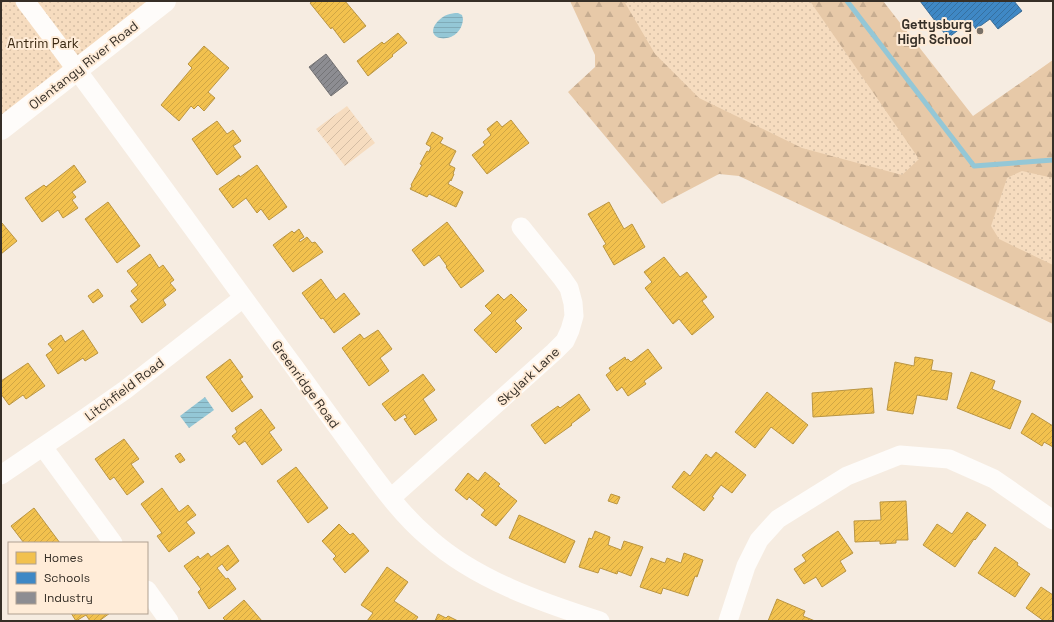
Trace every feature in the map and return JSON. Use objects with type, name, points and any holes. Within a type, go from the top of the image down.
[{"type":"main road","name":"Olentangy River Road","points":[[1,129],[165,1]]},
{"type":"street","name":"Greenridge Road","points":[[25,1],[77,69],[390,498],[408,519],[430,540],[482,575],[528,596],[600,621]]},
{"type":"street","name":"Skylark Lane","points":[[390,498],[565,341],[574,316],[573,303],[569,288],[521,227]]},
{"type":"street","name":"Litchfield Road","points":[[1,474],[124,390],[243,298]]},
{"type":"street","points":[[42,447],[112,542]]},
{"type":"street","points":[[728,621],[746,566],[759,540],[778,520],[847,476],[900,455],[950,459],[994,479],[1053,520]]},
{"type":"street","points":[[148,591],[169,621]]},
{"type":"green space","name":"Antrim Park","points":[[1,1],[165,1],[1,129]]},
{"type":"green space","points":[[570,1],[624,1],[655,54],[699,98],[802,148],[902,175],[919,159],[810,1],[883,1],[973,116],[1053,60],[1053,178],[1022,171],[1007,178],[991,226],[999,239],[1053,265],[1053,324],[739,176],[719,174],[662,204],[568,92],[595,67],[595,55]]},
{"type":"green space","points":[[615,1],[841,1],[945,139],[1053,60],[1053,299],[715,156]]},
{"type":"green space","points":[[347,106],[375,143],[345,166],[316,129]]},
{"type":"water","points":[[452,13],[462,15],[463,19],[461,28],[456,34],[443,38],[437,37],[434,33],[434,28],[438,21]]},
{"type":"water","points":[[205,397],[214,410],[189,428],[180,416]]},
{"type":"building: Homes","points":[[313,1],[345,1],[366,26],[344,43],[332,27],[331,29],[310,3]]},
{"type":"building: Homes","points":[[398,33],[407,43],[368,76],[357,61],[382,42],[384,44]]},
{"type":"building: Homes","points":[[204,46],[229,68],[208,92],[215,98],[204,111],[198,105],[194,109],[191,106],[179,121],[161,105],[192,68],[188,64]]},
{"type":"building: Homes","points":[[511,120],[529,143],[487,174],[472,155],[485,145],[483,142],[491,135],[487,129],[497,121],[502,127]]},
{"type":"building: Homes","points":[[217,121],[227,134],[233,130],[241,141],[233,146],[241,157],[217,175],[192,139]]},
{"type":"building: Homes","points":[[432,132],[443,138],[440,143],[456,151],[449,165],[455,168],[451,181],[450,180],[448,184],[463,192],[456,207],[429,194],[427,197],[410,189],[422,165],[420,164],[431,147],[426,144]]},
{"type":"building: Homes","points":[[74,165],[86,182],[72,192],[76,197],[72,200],[78,208],[63,218],[58,210],[42,222],[25,198],[44,185],[46,187]]},
{"type":"building: Homes","points":[[257,165],[287,207],[269,220],[261,209],[257,213],[246,198],[233,208],[219,189]]},
{"type":"building: Homes","points":[[108,202],[140,246],[117,263],[85,219]]},
{"type":"building: Homes","points":[[609,202],[624,229],[632,224],[645,247],[614,265],[603,246],[606,244],[588,214]]},
{"type":"building: Homes","points":[[447,222],[484,271],[461,288],[439,255],[424,266],[412,250]]},
{"type":"building: Homes","points":[[2,223],[17,241],[1,254],[1,224]]},
{"type":"building: Homes","points":[[299,229],[304,237],[299,240],[300,242],[307,237],[312,243],[315,242],[323,252],[293,272],[273,245],[292,231],[294,233]]},
{"type":"building: Homes","points":[[150,254],[159,268],[163,265],[174,280],[170,283],[176,290],[163,300],[166,305],[142,323],[130,306],[138,300],[131,291],[138,285],[127,271]]},
{"type":"building: Homes","points":[[664,257],[680,277],[687,272],[707,297],[702,301],[714,317],[692,335],[679,319],[673,324],[645,288],[652,282],[644,272]]},
{"type":"building: Homes","points":[[321,279],[336,300],[344,293],[360,314],[334,333],[323,318],[321,319],[302,293]]},
{"type":"building: Homes","points":[[98,289],[103,296],[93,303],[88,296]]},
{"type":"building: Homes","points":[[498,294],[504,300],[511,294],[527,310],[515,321],[522,328],[496,353],[474,330],[492,313],[485,306]]},
{"type":"building: Homes","points":[[83,330],[98,353],[85,361],[83,358],[58,374],[46,355],[53,350],[48,344],[61,335],[65,342]]},
{"type":"building: Homes","points":[[378,330],[392,349],[380,358],[389,371],[369,386],[342,348],[360,334],[364,339]]},
{"type":"building: Homes","points":[[648,349],[662,368],[644,381],[646,384],[628,396],[622,387],[617,391],[606,375],[611,371],[609,368],[625,357],[626,360],[628,359],[631,362]]},
{"type":"building: Homes","points":[[915,357],[933,360],[931,370],[952,373],[947,400],[917,395],[913,414],[887,410],[895,362],[914,366]]},
{"type":"building: Homes","points":[[230,359],[243,377],[240,379],[253,397],[232,412],[206,377]]},
{"type":"building: Homes","points":[[28,363],[45,386],[26,399],[23,395],[9,405],[1,394],[1,381]]},
{"type":"building: Homes","points":[[971,372],[995,381],[992,389],[1021,401],[1010,429],[957,408]]},
{"type":"building: Homes","points":[[423,374],[435,390],[423,399],[437,420],[415,435],[404,419],[407,418],[405,414],[395,421],[382,404]]},
{"type":"building: Homes","points":[[872,388],[874,413],[813,417],[812,393]]},
{"type":"building: Homes","points":[[767,392],[808,425],[793,444],[771,427],[755,448],[735,432]]},
{"type":"building: Homes","points":[[579,394],[590,410],[545,444],[531,425],[558,406],[560,408]]},
{"type":"building: Homes","points":[[261,409],[275,428],[269,432],[282,450],[262,465],[245,441],[239,445],[232,436],[237,432],[235,428]]},
{"type":"building: Homes","points":[[1032,413],[1053,426],[1053,447],[1044,442],[1042,446],[1021,433]]},
{"type":"building: Homes","points":[[124,439],[139,459],[131,464],[144,482],[127,495],[114,477],[110,480],[95,459]]},
{"type":"building: Homes","points":[[716,452],[746,475],[732,493],[721,485],[712,497],[714,498],[704,511],[672,487],[684,471],[690,476],[706,454],[711,458]]},
{"type":"building: Homes","points":[[180,453],[185,460],[180,463],[175,456]]},
{"type":"building: Homes","points":[[296,467],[328,508],[308,523],[277,481]]},
{"type":"building: Homes","points":[[485,472],[500,484],[498,486],[517,501],[496,526],[481,515],[485,510],[469,497],[467,500],[455,490],[468,473],[478,481]]},
{"type":"building: Homes","points":[[162,488],[179,512],[188,505],[196,515],[186,522],[195,533],[169,552],[157,536],[162,533],[141,504]]},
{"type":"building: Homes","points":[[611,494],[620,497],[617,504],[608,501]]},
{"type":"building: Homes","points":[[906,501],[908,540],[896,540],[896,543],[880,544],[880,541],[855,542],[854,521],[881,520],[880,502]]},
{"type":"building: Homes","points":[[34,508],[59,542],[23,542],[11,526]]},
{"type":"building: Homes","points":[[967,512],[986,525],[975,540],[974,539],[955,567],[923,545],[937,524],[952,534]]},
{"type":"building: Homes","points":[[519,515],[575,541],[565,563],[509,538]]},
{"type":"building: Homes","points":[[339,524],[350,535],[353,533],[369,551],[345,573],[333,559],[336,556],[322,541]]},
{"type":"building: Homes","points":[[595,531],[610,537],[608,545],[621,550],[624,541],[643,547],[631,576],[618,571],[617,574],[600,568],[598,573],[579,567],[589,538],[592,539]]},
{"type":"building: Homes","points":[[838,531],[853,553],[840,561],[846,571],[822,587],[816,577],[804,584],[794,569],[806,561],[802,555]]},
{"type":"building: Homes","points":[[228,545],[239,561],[227,571],[222,564],[217,568],[226,579],[228,578],[236,589],[209,609],[198,592],[201,589],[184,566],[198,556],[200,559],[208,553],[211,557]]},
{"type":"building: Homes","points":[[995,547],[1018,563],[1017,565],[1030,574],[1015,597],[978,573]]},
{"type":"building: Homes","points":[[684,553],[703,560],[697,577],[695,576],[688,596],[663,588],[661,594],[640,587],[651,558],[665,563],[667,558],[681,563]]},
{"type":"building: Homes","points":[[387,567],[408,582],[394,601],[418,617],[415,621],[367,621],[373,613],[361,605]]},
{"type":"building: Homes","points":[[1041,587],[1053,595],[1053,621],[1044,621],[1026,608]]},
{"type":"building: Homes","points":[[777,599],[805,611],[803,616],[815,621],[768,621]]},
{"type":"building: Homes","points":[[244,600],[262,621],[226,621],[223,618]]},
{"type":"building: Homes","points":[[72,614],[109,614],[99,621],[90,621],[86,615],[76,621]]},
{"type":"building: Homes","points":[[438,614],[446,618],[448,616],[458,621],[435,621]]},
{"type":"building: Schools","name":"Gettysburg High School","points":[[920,1],[1014,1],[1022,11],[998,29],[990,19],[976,29],[970,21],[948,38]]},
{"type":"building: Industry","points":[[326,54],[348,83],[331,96],[309,67]]},
{"type":"waterway","points":[[847,1],[974,166],[1053,160]]},
{"type":"place","name":"Gettysburg High School","points":[[980,31]]}]
